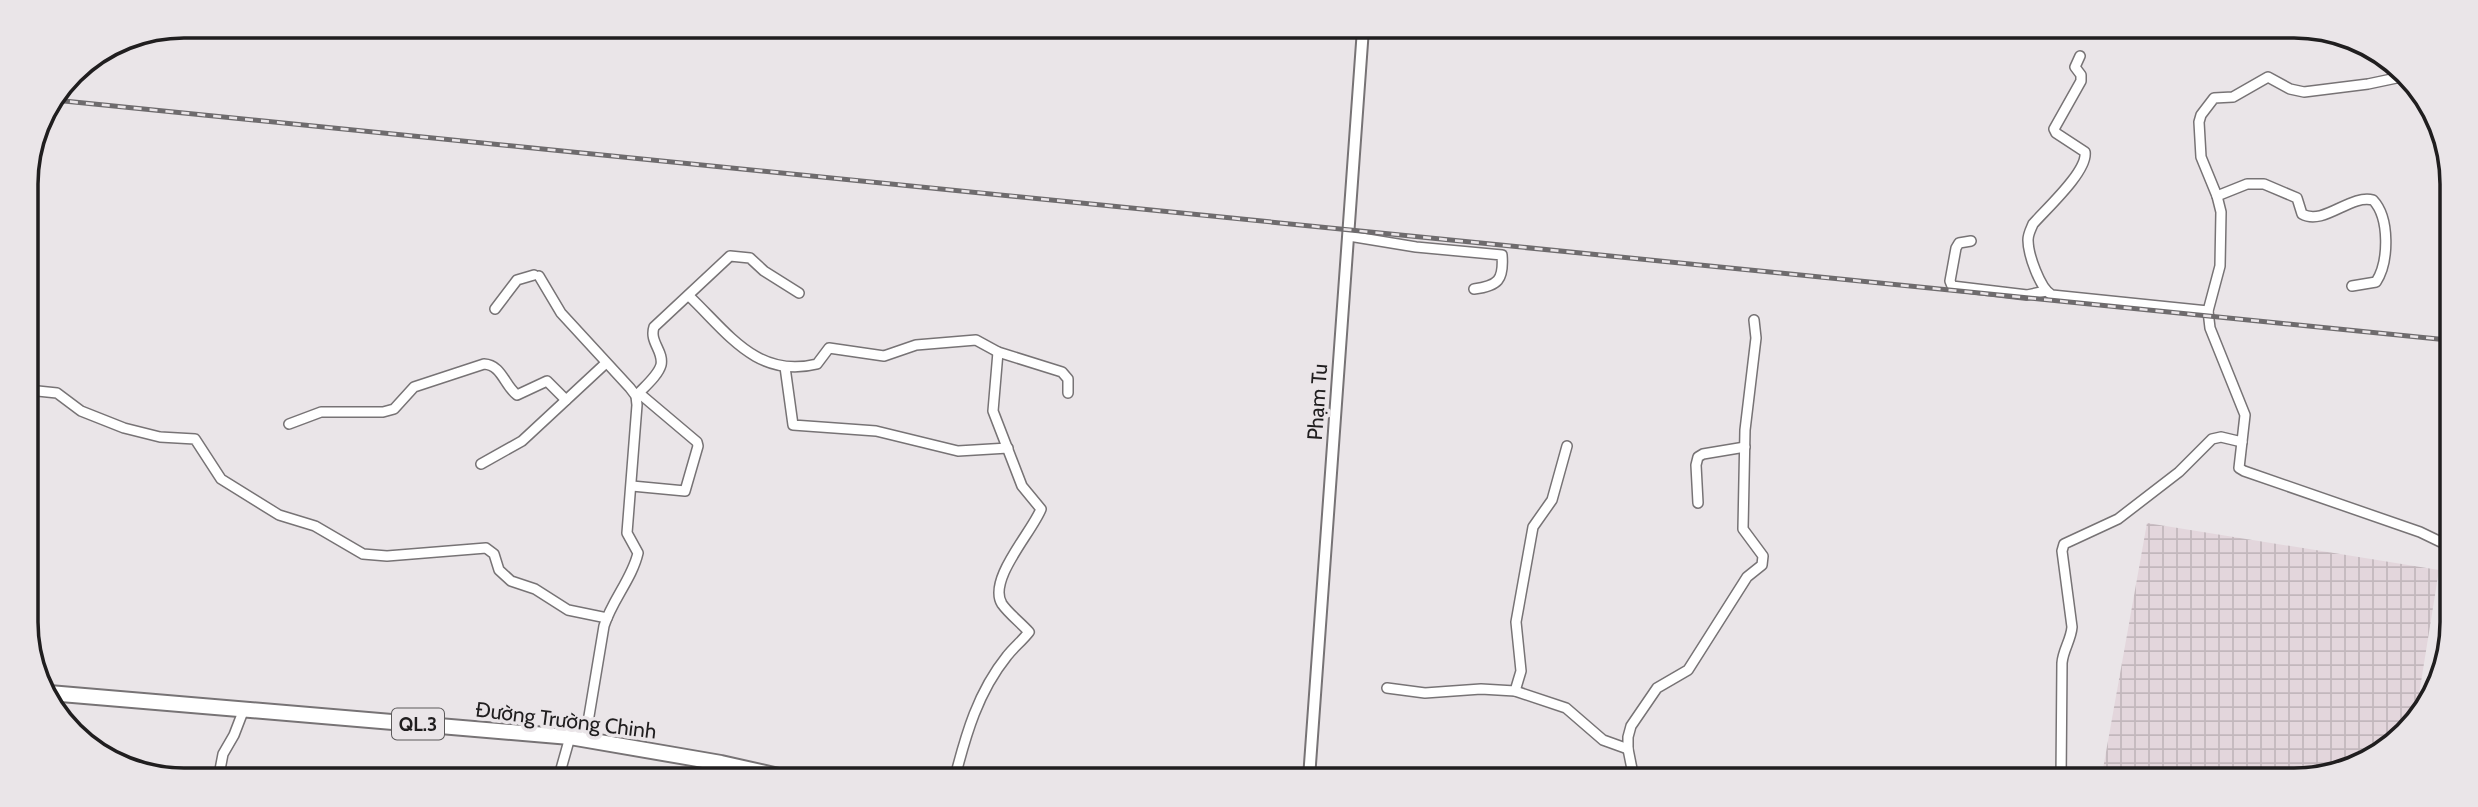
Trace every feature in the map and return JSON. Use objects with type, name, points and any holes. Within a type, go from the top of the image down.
[{"type":"highway","name":"Đường Trường Chinh","points":[[58,694],[577,738],[742,768]]},
{"type":"street","name":"Phạm Tu","points":[[1310,768],[1362,38]]},
{"type":"street","points":[[2080,56],[2075,67],[2081,75],[2081,81],[2054,129],[2085,152],[2086,158],[2029,232],[2028,241],[2034,266],[2046,290],[2052,295],[2208,311]]},
{"type":"street","points":[[2394,79],[2304,92],[2290,89],[2268,77],[2237,96],[2214,98],[2201,115],[2198,128],[2203,164],[2221,212],[2220,265],[2208,311],[2210,328],[2244,409],[2245,422],[2238,463],[2244,471],[2420,532],[2440,542]]},
{"type":"street","points":[[2217,196],[2247,184],[2269,184],[2280,192],[2297,198],[2302,214],[2308,216],[2337,211],[2357,199],[2373,200],[2378,205],[2383,223],[2385,253],[2382,268],[2376,282],[2352,286]]},
{"type":"street","points":[[1349,236],[1416,247],[1502,255],[1498,282],[1491,287],[1474,289]]},
{"type":"street","points":[[1972,241],[1959,243],[1956,248],[1950,281],[1952,286],[2027,295],[2046,290]]},
{"type":"street","points":[[563,768],[577,738],[607,618],[638,553],[627,533],[637,395],[660,369],[661,363],[652,340],[654,327],[730,256],[750,258],[764,271],[799,293]]},
{"type":"street","points":[[495,309],[517,280],[536,276],[561,313],[637,395],[697,442],[685,491],[632,486]]},
{"type":"street","points":[[689,296],[754,358],[785,368],[817,364],[826,350],[833,348],[884,356],[916,345],[968,339],[982,342],[998,352],[1062,372],[1068,379],[1068,393]]},
{"type":"street","points":[[1632,768],[1628,749],[1631,726],[1657,688],[1688,670],[1747,577],[1764,561],[1743,529],[1745,447],[1756,338],[1754,320]]},
{"type":"street","points":[[958,768],[970,723],[983,693],[1007,656],[1029,632],[1003,605],[999,596],[1004,572],[1041,509],[1022,486],[993,411],[998,352]]},
{"type":"street","points":[[481,464],[522,441],[606,363]]},
{"type":"street","points":[[289,424],[321,412],[383,412],[394,409],[414,387],[484,365],[493,365],[498,369],[517,395],[547,381],[566,400]]},
{"type":"street","points":[[785,368],[793,425],[876,431],[958,451],[1008,447]]},
{"type":"street","points":[[39,391],[57,393],[80,411],[124,428],[160,437],[195,439],[221,479],[279,515],[315,526],[363,554],[387,556],[486,548],[494,554],[499,570],[511,581],[535,589],[568,610],[607,618]]},
{"type":"street","points":[[2061,768],[2062,653],[2072,627],[2062,551],[2064,544],[2118,519],[2179,472],[2212,439],[2221,437],[2242,442]]},
{"type":"street","points":[[1515,691],[1521,671],[1516,622],[1533,527],[1552,500],[1567,446]]},
{"type":"street","points":[[1698,503],[1698,457],[1745,447]]},
{"type":"street","points":[[1387,688],[1425,694],[1480,689],[1515,691],[1566,708],[1603,740],[1628,749]]},
{"type":"street","points":[[219,768],[220,760],[244,709]]},
{"type":"shaded area","points":[[2147,523],[2439,570],[2418,699],[2397,726],[2366,749],[2331,764],[2303,768],[2103,768]]},
{"type":"railway","points":[[65,101],[2440,339]]}]
